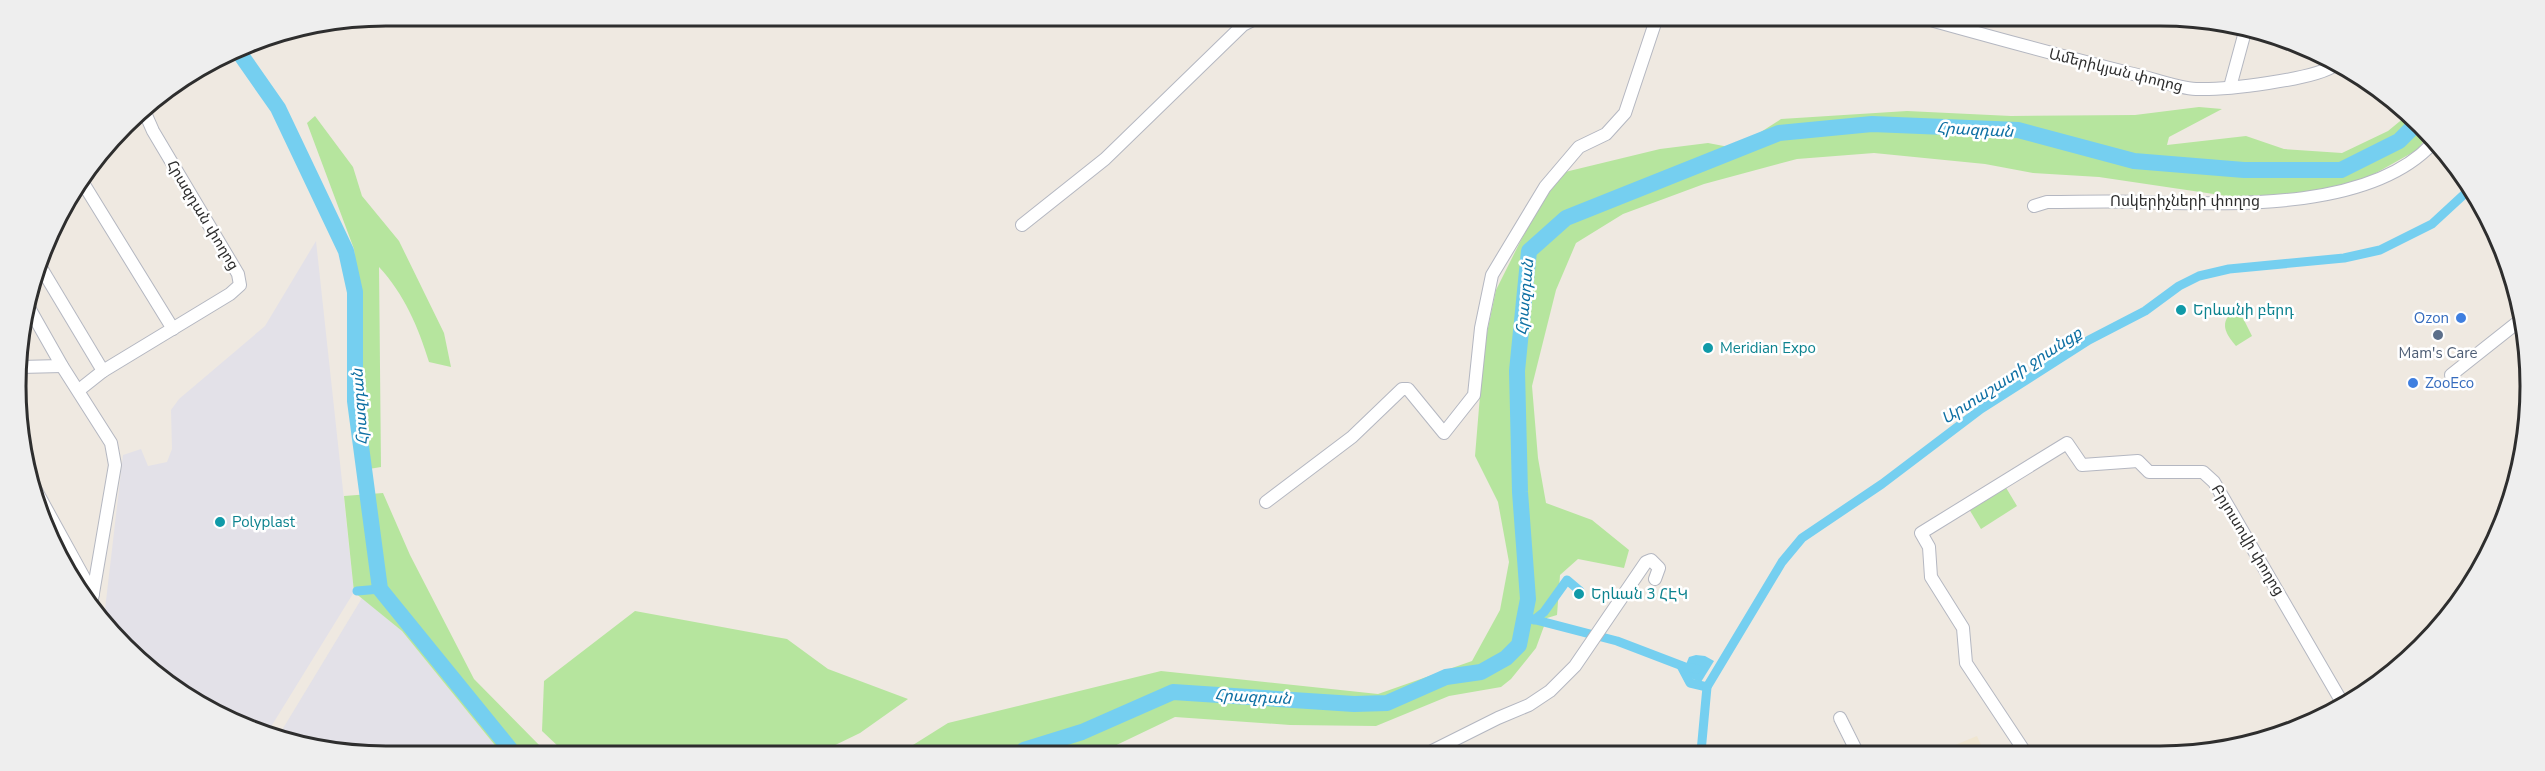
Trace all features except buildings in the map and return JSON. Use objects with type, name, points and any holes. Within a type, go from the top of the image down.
[{"type":"street","points":[[1022,225],[1105,159],[1242,26]]},
{"type":"street","points":[[1266,502],[1352,437],[1402,389],[1408,389],[1444,433],[1474,395],[1481,328],[1492,275],[1545,187],[1579,147],[1606,134],[1625,113],[1654,26]]},
{"type":"street","name":"Ամերիկյան փողոց","points":[[1952,26],[2032,49],[2194,89],[2230,87],[2329,68]]},
{"type":"street","points":[[2230,87],[2244,36]]},
{"type":"street","name":"Հրազդան փողոց","points":[[147,116],[240,279],[240,285],[235,291],[173,329]]},
{"type":"street","name":"Ոսկերիչների փողոց","points":[[2034,206],[2048,202],[2253,203],[2332,193],[2382,179],[2422,155],[2429,147]]},
{"type":"street","points":[[79,390],[103,371],[173,329],[85,186]]},
{"type":"street","points":[[44,273],[103,371]]},
{"type":"street","points":[[32,314],[62,366],[111,442],[115,454],[115,465],[91,593]]},
{"type":"street","points":[[2451,375],[2514,325]]},
{"type":"street","points":[[26,367],[62,366]]},
{"type":"street","name":"Բրյուսովի փողոց","points":[[2020,746],[1966,663],[1963,628],[1930,578],[1929,547],[1921,533],[2067,443],[2082,465],[2138,461],[2149,472],[2203,472],[2214,482],[2339,697]]},
{"type":"street","points":[[1442,746],[1529,705],[1550,691],[1575,666],[1646,562],[1651,560],[1659,568],[1654,579]]},
{"type":"street","points":[[1840,718],[1854,746]]},
{"type":"shaded area","points":[[316,241],[354,592],[271,726],[226,708],[185,685],[148,656],[105,611],[123,455],[141,449],[148,466],[167,462],[172,449],[171,410],[179,399],[265,326]]},
{"type":"shaded area","points":[[362,598],[402,631],[496,746],[362,745],[315,739],[282,730]]},
{"type":"shaded area","points":[[1977,736],[1981,746],[1953,746]]},
{"type":"green space","points":[[2199,107],[2222,109],[2169,137],[2167,145],[2246,136],[2284,149],[2342,153],[2388,131],[2402,120],[2424,141],[2417,150],[2367,178],[2333,190],[2254,200],[2099,177],[2033,173],[1985,164],[1874,153],[1797,159],[1704,184],[1623,214],[1576,243],[1556,290],[1532,386],[1538,458],[1546,503],[1592,520],[1629,550],[1624,568],[1578,559],[1560,575],[1557,615],[1547,618],[1536,648],[1511,679],[1501,687],[1449,696],[1376,726],[1290,725],[1175,717],[1114,746],[911,746],[948,723],[1161,671],[1378,694],[1472,661],[1500,610],[1509,562],[1498,502],[1475,456],[1484,347],[1496,290],[1537,208],[1565,172],[1660,149],[1708,143],[1729,147],[1753,137],[1781,119],[1907,111],[2011,116],[2135,115]]},
{"type":"green space","points":[[315,116],[353,167],[362,196],[399,241],[444,333],[451,367],[429,362],[409,311],[396,288],[379,267],[381,467],[369,469],[354,249],[307,123]]},
{"type":"green space","points":[[2238,308],[2252,336],[2236,346],[2225,326],[2228,317]]},
{"type":"green space","points":[[2005,486],[2017,506],[1981,529],[1969,509]]},
{"type":"green space","points":[[383,493],[410,555],[474,679],[540,746],[496,746],[402,631],[354,592],[344,496]]},
{"type":"green space","points":[[635,611],[787,639],[828,669],[908,699],[860,733],[833,746],[558,746],[542,731],[544,681]]},
{"type":"water","points":[[1705,656],[1714,661],[1701,682],[1690,678],[1685,667],[1689,657]]},
{"type":"waterway","name":"Հրազդան","points":[[242,56],[278,108],[346,251],[355,292],[355,401],[380,589],[508,746]]},
{"type":"waterway","name":"Հրազդան","points":[[1037,746],[1082,732],[1173,692],[1354,704],[1387,703],[1446,677],[1481,672],[1506,658],[1519,645],[1528,599],[1520,492],[1517,371],[1529,251],[1566,218],[1779,133],[1872,124],[2018,130],[2134,161],[2244,170],[2341,170],[2399,141],[2411,129]]},
{"type":"waterway","name":"Արտաշատի ջրանցք","points":[[1702,746],[1707,687],[1782,562],[1802,538],[1882,484],[1981,409],[2089,340],[2145,311],[2179,286],[2199,276],[2229,269],[2344,258],[2380,250],[2432,224],[2464,194]]},
{"type":"waterway","points":[[1534,620],[1544,612],[1567,580],[1580,591]]},
{"type":"waterway","points":[[357,591],[380,589]]},
{"type":"waterway","points":[[1525,617],[1617,641],[1685,667],[1697,669]]},
{"type":"waterway","points":[[1681,666],[1690,683],[1707,687]]},
{"type":"place","name":"Երևանի բերդ","points":[[2181,310]]},
{"type":"place","name":"Ozon","points":[[2461,318]]},
{"type":"place","name":"Mam's Care","points":[[2438,335]]},
{"type":"place","name":"Meridian Expo","points":[[1708,348]]},
{"type":"place","name":"ZooEco","points":[[2413,383]]},
{"type":"place","name":"Polyplast","points":[[220,522]]},
{"type":"place","name":"Երևան 3 ՀԷԿ","points":[[1579,594]]}]
